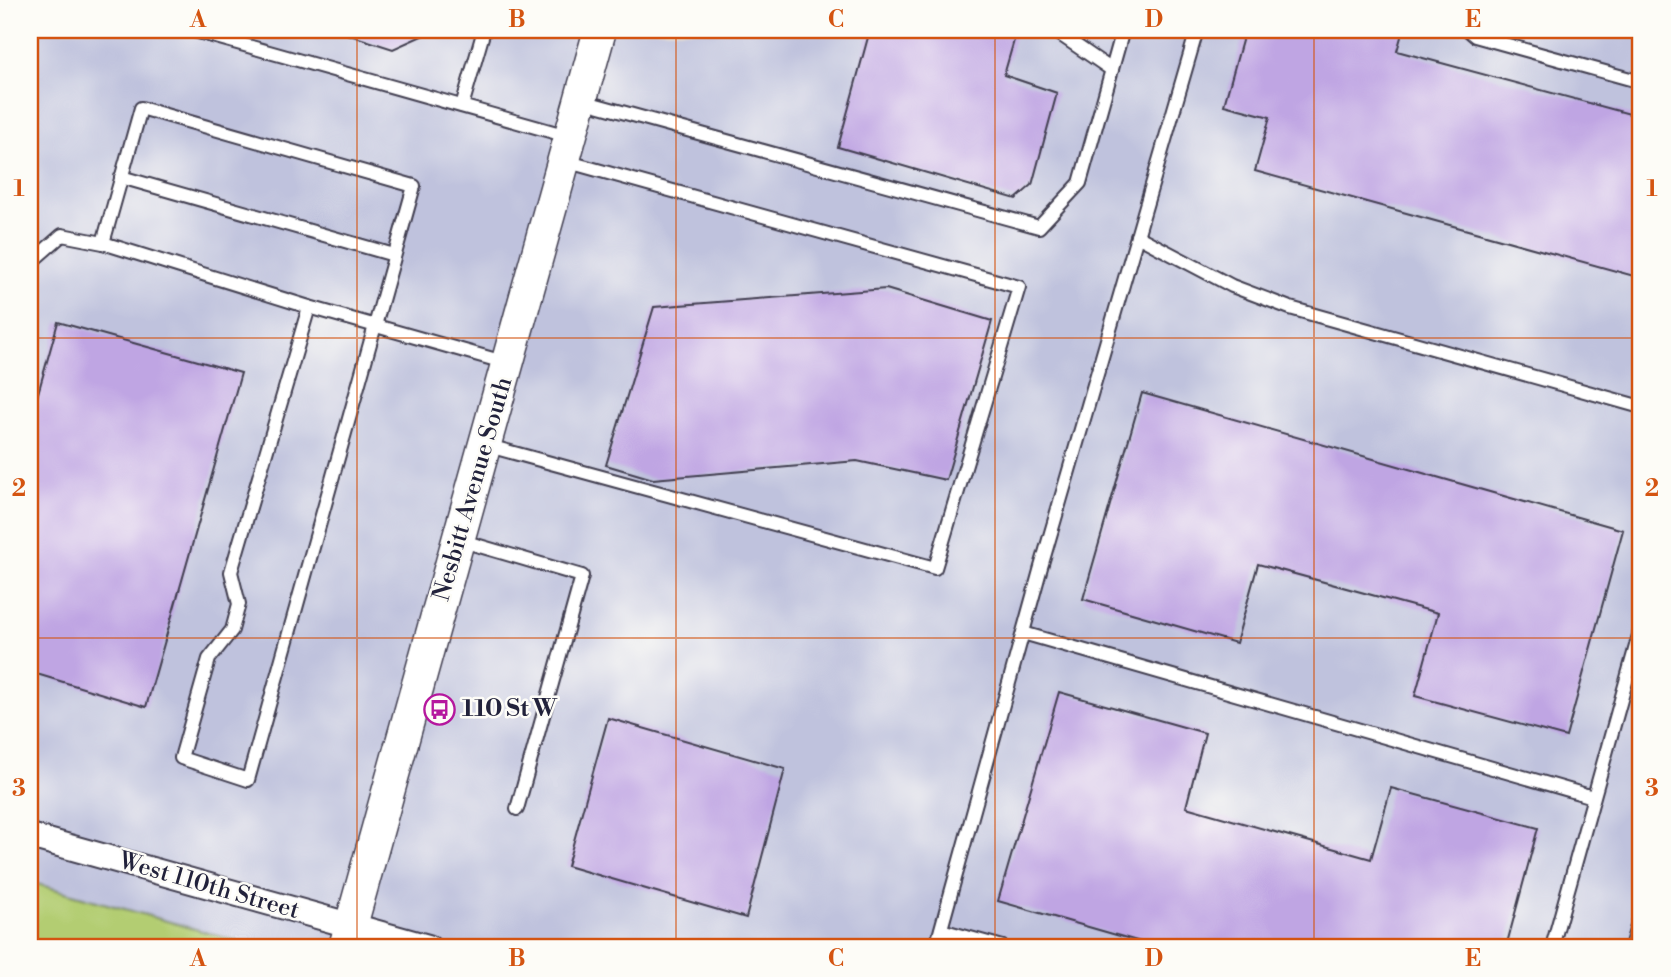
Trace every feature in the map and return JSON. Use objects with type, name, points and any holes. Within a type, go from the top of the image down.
[{"type":"street","name":"Nesbitt Avenue South","points":[[348,936],[600,30]]},
{"type":"street","name":"West 110th Street","points":[[30,836],[348,936],[428,947]]},
{"type":"lane","points":[[191,30],[462,106],[568,149],[1019,287],[935,568],[485,445]]},
{"type":"lane","points":[[462,106],[484,30]]},
{"type":"lane","points":[[1059,30],[1058,33],[1112,70]]},
{"type":"lane","points":[[582,101],[1039,227],[1080,183],[1124,30]]},
{"type":"lane","points":[[936,947],[1023,633],[1197,30]]},
{"type":"lane","points":[[1468,30],[1475,36],[1641,82]]},
{"type":"lane","points":[[103,243],[141,108],[414,186],[248,780],[181,758],[209,659],[232,630],[239,604],[231,572],[309,307]]},
{"type":"lane","points":[[121,177],[394,255]]},
{"type":"lane","points":[[30,263],[62,235],[103,243],[309,307],[508,363]]},
{"type":"lane","points":[[1137,236],[1232,286],[1290,308],[1641,407]]},
{"type":"lane","points":[[459,540],[582,576],[517,809]]},
{"type":"lane","points":[[1552,947],[1641,628]]},
{"type":"lane","points":[[1023,633],[1594,797]]},
{"type":"lane","points":[[1632,947],[1641,913]]},
{"type":"lane","points":[[941,930],[1003,947]]},
{"type":"shaded area","points":[[30,30],[1641,30],[1641,947],[30,947]]},
{"type":"green space","points":[[30,882],[258,947],[30,947]]},
{"type":"building","points":[[334,30],[435,30],[393,49]]},
{"type":"building","points":[[870,30],[1017,30],[1004,75],[1057,93],[1032,185],[1016,199],[838,147]]},
{"type":"building","points":[[1245,30],[1403,30],[1397,51],[1641,117],[1641,278],[1255,171],[1270,117],[1224,105]]},
{"type":"building","points":[[886,289],[992,321],[946,480],[857,461],[653,479],[606,465],[654,307]]},
{"type":"building","points":[[58,322],[241,373],[146,707],[30,672],[30,422]]},
{"type":"building","points":[[1142,393],[1623,530],[1566,737],[1415,696],[1438,613],[1258,564],[1236,643],[1083,599]]},
{"type":"building","points":[[1059,692],[1205,733],[1186,807],[1371,859],[1391,788],[1538,828],[1506,947],[1158,947],[998,901]]},
{"type":"building","points":[[608,718],[785,769],[746,918],[567,866]]},
{"type":"place","name":"110 St W","points":[[439,709]]}]
